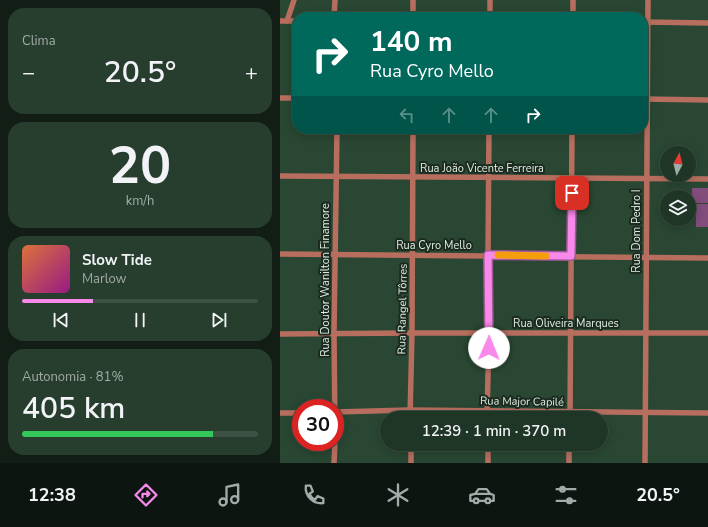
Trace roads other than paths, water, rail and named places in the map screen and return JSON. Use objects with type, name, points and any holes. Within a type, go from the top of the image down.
[{"type":"street","points":[[287,20],[294,0]]},
{"type":"street","points":[[334,12],[335,0]]},
{"type":"street","points":[[413,0],[413,12]]},
{"type":"street","points":[[490,0],[490,12]]},
{"type":"street","points":[[573,0],[573,12]]},
{"type":"street","name":"Rua Dom Pedro I","points":[[646,12],[648,0]]},
{"type":"street","points":[[280,21],[292,20]]},
{"type":"street","points":[[648,22],[708,23]]},
{"type":"street","points":[[280,98],[292,98]]},
{"type":"street","points":[[648,99],[708,100]]},
{"type":"street","name":"Rua Doutor Wanilton Finamore","points":[[335,399],[334,333],[337,134]]},
{"type":"street","name":"Rua Rangel Tôrres","points":[[409,410],[412,332],[413,134]]},
{"type":"street","points":[[487,410],[489,333],[489,134]]},
{"type":"street","points":[[570,411],[572,134]]},
{"type":"street","name":"Rua Dom Pedro I","points":[[645,134],[647,334],[645,463]]},
{"type":"street","name":"Rua João Vicente Ferreira","points":[[280,176],[708,179]]},
{"type":"street","name":"Rua Cyro Mello","points":[[280,254],[708,258]]},
{"type":"street","name":"Rua Oliveira Marques","points":[[280,334],[412,332],[647,334],[708,333]]},
{"type":"street","name":"Rua Major Capilé","points":[[344,412],[409,410],[504,411]]},
{"type":"street","points":[[280,413],[292,413]]},
{"type":"street","name":"Rua Major Capilé","points":[[608,414],[708,413]]},
{"type":"street","points":[[334,463],[335,451]]},
{"type":"street","points":[[411,451],[411,463]]},
{"type":"street","points":[[488,451],[488,463]]},
{"type":"street","points":[[569,451],[569,463]]}]
